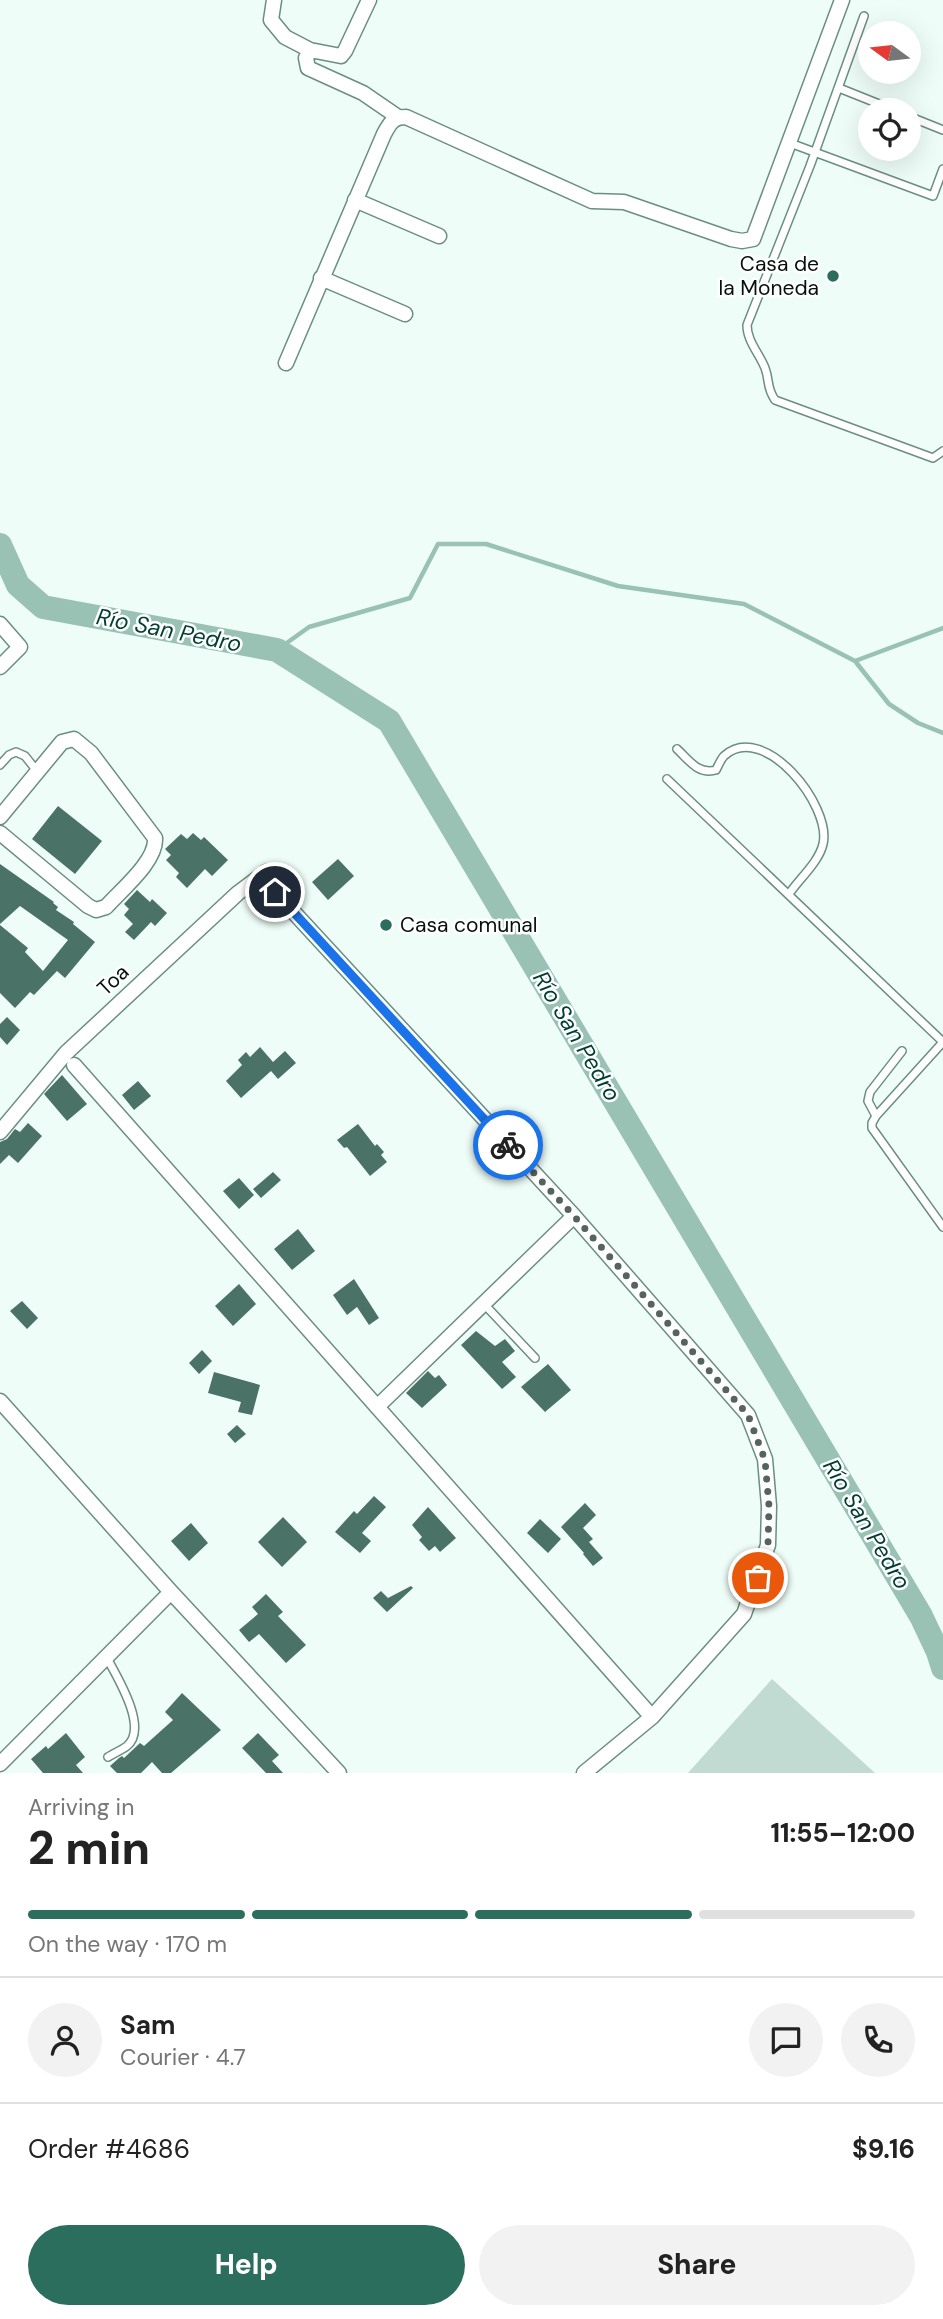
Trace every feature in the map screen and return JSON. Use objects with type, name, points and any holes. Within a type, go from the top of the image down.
[{"type":"street","points":[[274,0],[271,20],[285,37],[310,50],[341,56],[369,0]]},
{"type":"street","points":[[286,363],[384,134],[392,120],[398,117],[406,117],[592,201],[624,202],[742,241],[753,239],[842,0]]},
{"type":"street","points":[[310,50],[306,58],[307,68],[363,93],[398,117]]},
{"type":"street","points":[[355,200],[439,236]]},
{"type":"street","points":[[321,278],[405,314]]},
{"type":"street","points":[[0,624],[20,646],[0,667]]},
{"type":"street","points":[[0,817],[62,742],[70,739],[79,741],[91,753],[155,838],[156,848],[152,856],[106,906],[96,910],[0,833]]},
{"type":"street","name":"Toa","points":[[0,1132],[65,1053],[238,893],[266,872]]},
{"type":"street","points":[[275,892],[574,1216],[748,1415],[765,1460],[769,1506],[768,1545],[744,1614],[652,1717],[584,1773]]},
{"type":"street","points":[[74,1065],[652,1717]]},
{"type":"street","points":[[377,1407],[574,1216]]},
{"type":"street","points":[[0,1401],[171,1592],[339,1773]]},
{"type":"street","points":[[0,1764],[171,1592]]},
{"type":"lane","points":[[864,16],[839,88],[747,325],[747,334],[764,367],[767,389],[775,400],[933,457],[943,451]]},
{"type":"lane","points":[[839,88],[864,98]]},
{"type":"lane","points":[[921,121],[943,130]]},
{"type":"lane","points":[[790,143],[933,196],[943,169]]},
{"type":"lane","points":[[677,749],[701,771],[707,772],[716,770],[723,757],[735,750],[760,748],[781,762],[798,779],[813,800],[823,828],[823,845],[789,894]]},
{"type":"lane","points":[[0,765],[16,752],[25,756],[38,771]]},
{"type":"lane","points":[[667,779],[943,1042],[872,1123],[873,1132],[943,1227]]},
{"type":"lane","points":[[876,1116],[868,1101],[870,1093],[902,1051]]},
{"type":"lane","points":[[484,1303],[535,1358]]},
{"type":"lane","points":[[106,1657],[134,1716],[135,1730],[128,1745],[107,1757]]},
{"type":"green space","points":[[772,1679],[875,1773],[688,1773]]},
{"type":"building","points":[[58,806],[102,841],[75,874],[32,839]]},
{"type":"building","points":[[193,833],[201,840],[204,837],[228,860],[212,876],[205,869],[187,888],[176,877],[179,873],[166,860],[171,855],[165,849],[181,834],[187,839]]},
{"type":"building","points":[[338,859],[354,876],[328,900],[312,882]]},
{"type":"building","points":[[0,864],[54,902],[58,907],[56,910],[74,922],[73,924],[95,942],[65,978],[57,971],[34,995],[30,992],[15,1008],[0,993],[0,925],[28,948],[25,952],[43,971],[68,940],[20,906],[0,924]]},
{"type":"building","points":[[137,890],[167,913],[155,926],[151,922],[134,940],[125,932],[133,924],[124,915],[129,909],[124,904]]},
{"type":"building","points":[[7,1017],[20,1030],[7,1045],[0,1037],[0,1024]]},
{"type":"building","points":[[260,1047],[273,1062],[285,1051],[296,1063],[278,1079],[271,1071],[241,1098],[226,1081],[242,1065],[238,1060],[246,1052],[250,1057]]},
{"type":"building","points":[[62,1075],[87,1104],[67,1121],[44,1094]]},
{"type":"building","points":[[138,1081],[151,1096],[134,1110],[122,1095]]},
{"type":"building","points":[[28,1123],[42,1136],[18,1163],[9,1155],[0,1164],[0,1142],[7,1139],[15,1129],[20,1132]]},
{"type":"building","points":[[358,1124],[375,1146],[377,1144],[384,1152],[381,1155],[387,1162],[370,1176],[347,1147],[344,1148],[337,1140]]},
{"type":"building","points":[[273,1172],[281,1180],[261,1198],[253,1189]]},
{"type":"building","points":[[239,1178],[254,1195],[239,1209],[223,1191]]},
{"type":"building","points":[[298,1229],[315,1251],[292,1270],[274,1249]]},
{"type":"building","points":[[354,1279],[379,1318],[369,1325],[357,1307],[347,1315],[333,1295]]},
{"type":"building","points":[[239,1284],[256,1304],[233,1326],[215,1306]]},
{"type":"building","points":[[22,1301],[38,1318],[27,1329],[10,1311]]},
{"type":"building","points":[[476,1331],[495,1346],[505,1339],[515,1351],[502,1362],[516,1377],[502,1389],[461,1345]]},
{"type":"building","points":[[202,1350],[212,1361],[199,1374],[189,1363]]},
{"type":"building","points":[[548,1364],[571,1390],[545,1412],[521,1387]]},
{"type":"building","points":[[428,1371],[435,1378],[439,1375],[447,1385],[422,1408],[406,1393]]},
{"type":"building","points":[[214,1372],[260,1385],[252,1415],[238,1412],[241,1402],[208,1393]]},
{"type":"building","points":[[237,1425],[246,1434],[235,1443],[227,1434]]},
{"type":"building","points":[[374,1496],[386,1507],[362,1533],[371,1541],[360,1553],[335,1532],[354,1511],[357,1514]]},
{"type":"building","points":[[585,1503],[596,1515],[583,1528],[593,1539],[589,1542],[603,1558],[593,1566],[561,1527]]},
{"type":"building","points":[[428,1507],[456,1538],[440,1552],[435,1546],[429,1551],[419,1540],[422,1537],[412,1525]]},
{"type":"building","points":[[283,1517],[307,1542],[282,1567],[258,1542]]},
{"type":"building","points":[[540,1519],[561,1539],[548,1553],[527,1533]]},
{"type":"building","points":[[191,1523],[208,1543],[189,1561],[171,1541]]},
{"type":"building","points":[[411,1586],[413,1588],[387,1612],[373,1598],[381,1591],[388,1598]]},
{"type":"building","points":[[266,1594],[283,1612],[278,1616],[306,1645],[286,1663],[259,1634],[249,1642],[239,1630],[258,1614],[252,1607]]},
{"type":"building","points":[[182,1693],[221,1730],[171,1773],[162,1773],[152,1762],[141,1773],[117,1773],[110,1766],[122,1756],[124,1758],[140,1743],[144,1746],[173,1720],[165,1712]]},
{"type":"building","points":[[66,1733],[85,1757],[76,1765],[83,1773],[43,1773],[31,1759],[46,1746],[48,1749]]},
{"type":"building","points":[[258,1733],[279,1755],[272,1761],[283,1773],[266,1773],[242,1748]]},
{"type":"waterway","points":[[277,650],[309,627],[410,598],[438,544],[486,544],[618,586],[744,604],[855,661],[889,704],[918,723],[943,733]]},
{"type":"waterway","name":"Río San Pedro","points":[[0,545],[18,585],[43,607],[277,650],[389,721],[921,1616],[943,1668]]},
{"type":"waterway","points":[[855,661],[943,628]]},
{"type":"way so far","points":[[508,1145],[574,1216],[748,1415],[765,1460],[769,1506],[768,1545],[758,1578]]},
{"type":"place","name":"Casa de la Moneda","points":[[833,276]]},
{"type":"place","name":"Casa comunal","points":[[386,925]]},
{"type":"route","points":[[275,892],[508,1145]]}]
